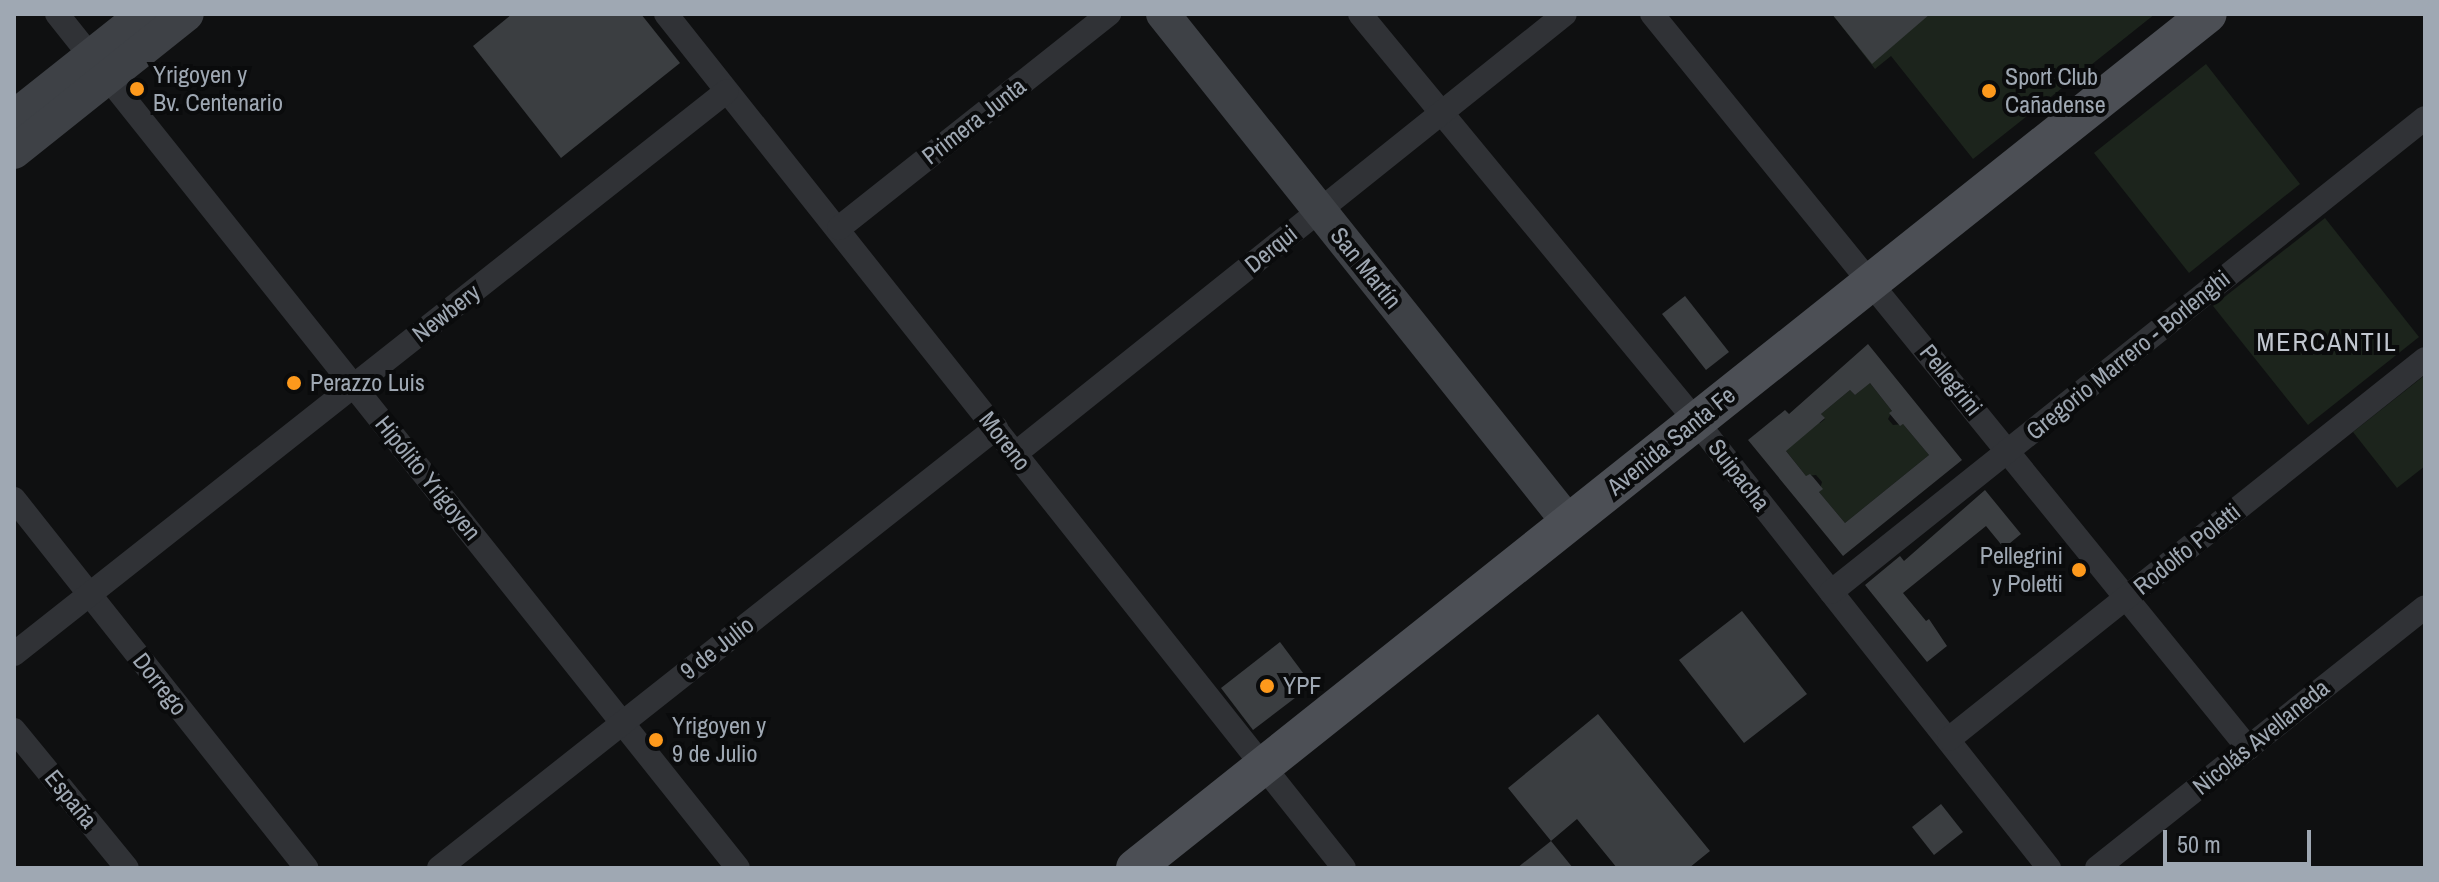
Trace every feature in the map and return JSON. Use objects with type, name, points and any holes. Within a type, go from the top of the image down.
[{"type":"main road","points":[[14,152],[100,66],[144,14]]},
{"type":"main road","points":[[14,117],[187,14]]},
{"type":"main road","name":"San Martín","points":[[1163,14],[1569,523]]},
{"type":"main road","name":"Avenida Santa Fe","points":[[1135,868],[2208,14]]},
{"type":"street","name":"Hipólito Yrigoyen","points":[[57,14],[738,868]]},
{"type":"street","name":"Moreno","points":[[666,14],[839,228],[1344,868]]},
{"type":"street","name":"Primera Junta","points":[[839,228],[1109,14]]},
{"type":"street","name":"Suipacha","points":[[1360,14],[1696,421],[2049,868]]},
{"type":"street","name":"Derqui","points":[[1015,454],[1565,14]]},
{"type":"street","name":"Pellegrini","points":[[1652,14],[1872,281],[2248,748]]},
{"type":"street","name":"Newbery","points":[[14,654],[727,91]]},
{"type":"street","name":"Gregorio Marrero - Borlenghi","points":[[1831,592],[2425,118]]},
{"type":"street","name":"Rodolfo Poletti","points":[[1949,739],[2425,359]]},
{"type":"street","name":"9 de Julio","points":[[439,868],[996,428]]},
{"type":"street","name":"Dorrego","points":[[14,499],[306,868]]},
{"type":"street","name":"Nicolás Avellaneda","points":[[2097,868],[2424,610]]},
{"type":"street","name":"España","points":[[14,730],[127,868]]},
{"type":"shaded area","name":"Sport Club Cañadense","points":[[1832,14],[2155,14],[1973,159],[1891,56],[1875,69]]},
{"type":"shaded area","points":[[2206,64],[2300,184],[2189,273],[2094,153]]},
{"type":"shaded area","points":[[2325,218],[2419,337],[2308,425],[2213,306]]},
{"type":"shaded area","points":[[2425,375],[2425,466],[2397,488],[2353,432]]},
{"type":"shaded area","points":[[1866,378],[1892,411],[1888,419],[1893,425],[1903,424],[1929,455],[1845,523],[1819,492],[1822,482],[1816,475],[1806,476],[1783,447],[1816,419],[1820,423],[1825,419],[1821,414],[1850,390],[1855,395]]},
{"type":"building","points":[[512,14],[641,14],[680,63],[561,158],[473,46]]},
{"type":"building","points":[[1832,14],[1930,14],[1872,64]]},
{"type":"building","points":[[1685,296],[1729,352],[1706,370],[1662,314]]},
{"type":"building","points":[[1868,344],[1962,460],[1843,556],[1748,440],[1785,410],[1789,414]],"holes":[[[1870,383],[1892,411],[1889,413],[1900,426],[1903,424],[1929,455],[1845,523],[1819,492],[1823,489],[1810,474],[1806,476],[1786,451],[1825,418],[1821,414],[1850,390],[1855,395]]]},
{"type":"building","points":[[1985,490],[2021,534],[2004,548],[1986,526],[1903,593],[1926,621],[1929,619],[1947,646],[1927,662],[1865,585],[1900,556],[1904,561]]},
{"type":"building","points":[[1742,611],[1807,694],[1744,743],[1679,660]]},
{"type":"building","name":"YPF","points":[[1280,642],[1312,685],[1253,730],[1221,688]]},
{"type":"building","points":[[1598,714],[1710,851],[1689,868],[1617,868],[1577,819],[1551,841],[1508,788]]},
{"type":"building","points":[[1941,804],[1963,832],[1934,855],[1912,827]]},
{"type":"building","points":[[1551,841],[1573,868],[1517,868]]},
{"type":"place","name":"Yrigoyen y Bv. Centenario","points":[[137,89]]},
{"type":"place","name":"Sport Club Cañadense","points":[[1989,91]]},
{"type":"place","name":"Perazzo Luis","points":[[294,383]]},
{"type":"place","name":"Pellegrini y Poletti","points":[[2079,570]]},
{"type":"place","name":"YPF","points":[[1267,686]]},
{"type":"place","name":"Yrigoyen y 9 de Julio","points":[[656,740]]},
{"type":"district","name":"MERCANTIL","points":[[2327,342]]}]
